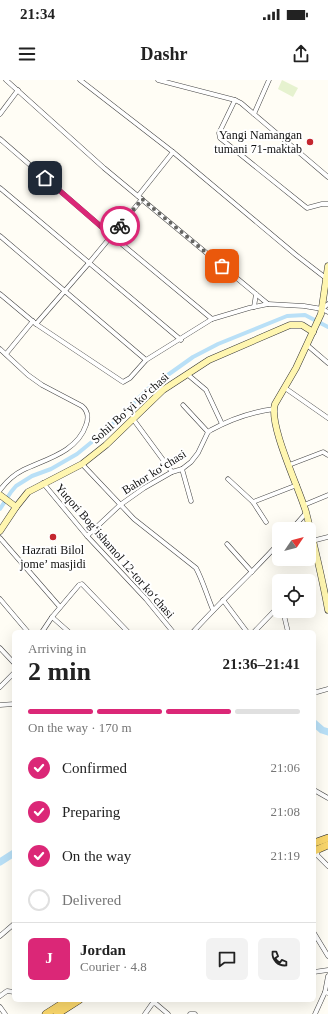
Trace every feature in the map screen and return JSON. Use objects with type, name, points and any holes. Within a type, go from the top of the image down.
[{"type":"main road","points":[[308,522],[304,506],[278,434],[274,410],[275,404],[285,388],[324,311],[328,266]]},
{"type":"main road","name":"Sohil Boʻyi koʻchasi","points":[[0,531],[14,506],[28,492],[82,464],[106,445],[163,390],[187,374],[209,360],[286,326],[300,324],[314,329]]},
{"type":"main road","points":[[0,495],[14,506]]},
{"type":"main road","points":[[316,555],[327,598],[328,610]]},
{"type":"main road","points":[[316,847],[328,838]]},
{"type":"main road","points":[[316,848],[328,845]]},
{"type":"main road","points":[[46,1014],[65,1002]]},
{"type":"main road","points":[[57,1014],[76,1002]]},
{"type":"street","points":[[6,80],[104,168],[268,304]]},
{"type":"street","points":[[80,80],[173,152],[296,255],[327,279]]},
{"type":"street","points":[[158,80],[235,100],[254,114],[328,177]]},
{"type":"street","points":[[254,114],[269,80]]},
{"type":"street","points":[[0,114],[18,90]]},
{"type":"street","points":[[235,100],[219,133],[220,138],[307,208],[328,204]]},
{"type":"street","points":[[0,139],[112,236],[212,319]]},
{"type":"street","points":[[138,196],[173,152]]},
{"type":"street","points":[[0,188],[181,340]]},
{"type":"street","points":[[6,354],[64,292],[142,199]]},
{"type":"street","points":[[0,236],[64,292],[146,360]]},
{"type":"street","points":[[0,294],[34,323],[123,382],[130,378],[146,360],[181,340],[212,319],[268,304],[304,306],[324,311],[328,304]]},
{"type":"street","points":[[254,307],[256,294]]},
{"type":"street","points":[[307,345],[328,363]]},
{"type":"street","points":[[0,349],[28,375],[42,385],[82,406],[88,417],[83,433],[69,447],[58,455],[22,470],[7,480],[0,490]]},
{"type":"street","points":[[187,374],[206,390],[222,424]]},
{"type":"street","points":[[285,388],[328,418]]},
{"type":"street","points":[[183,405],[208,432],[233,419],[258,412],[274,410]]},
{"type":"street","points":[[133,419],[172,472]]},
{"type":"street","name":"Bahor koʻchasi","points":[[87,536],[120,505],[144,488],[191,462],[198,453],[208,432]]},
{"type":"street","points":[[289,466],[323,452],[328,455]]},
{"type":"street","points":[[82,464],[134,519],[196,568],[202,578],[203,586],[213,610]]},
{"type":"street","points":[[182,468],[191,500]]},
{"type":"street","points":[[228,479],[253,502],[266,522]]},
{"type":"street","name":"Yuqori Bogʻishamol 12-tor koʻchasi","points":[[43,483],[87,536],[171,630]]},
{"type":"street","points":[[253,502],[296,485]]},
{"type":"street","points":[[304,506],[328,495]]},
{"type":"street","points":[[298,522],[306,513]]},
{"type":"street","points":[[316,539],[328,537]]},
{"type":"street","points":[[0,538],[60,607]]},
{"type":"street","points":[[227,544],[252,572]]},
{"type":"street","points":[[195,630],[272,551]]},
{"type":"street","points":[[43,630],[60,607],[79,585],[82,584],[126,630]]},
{"type":"street","points":[[0,599],[26,630]]},
{"type":"street","points":[[223,600],[246,630]]},
{"type":"street","points":[[256,630],[272,613]]},
{"type":"street","points":[[52,617],[67,630]]},
{"type":"street","points":[[285,618],[288,630]]},
{"type":"street","points":[[0,648],[12,661]]},
{"type":"street","points":[[0,687],[12,675]]},
{"type":"street","points":[[316,692],[328,690]]},
{"type":"street","points":[[0,705],[12,704]]},
{"type":"street","points":[[316,791],[328,798]]},
{"type":"street","points":[[316,852],[317,855],[328,866]]},
{"type":"street","points":[[0,936],[12,926]]},
{"type":"street","points":[[316,936],[328,956]]},
{"type":"street","points":[[323,948],[328,945]]},
{"type":"street","points":[[316,972],[328,970]]},
{"type":"street","points":[[315,1014],[326,993],[328,976]]},
{"type":"street","points":[[0,996],[7,991],[12,992]]},
{"type":"street","points":[[145,1014],[154,1003],[168,1014]]},
{"type":"street","points":[[0,1007],[5,1014]]},
{"type":"street","points":[[190,1014],[195,1014]]},
{"type":"green space","points":[[282,80],[298,88],[293,97],[278,89]]},
{"type":"waterway","points":[[0,509],[16,486],[32,476],[51,469],[77,454],[104,432],[148,389],[193,357],[218,344],[287,316],[305,315],[328,327]]},
{"type":"waterway","points":[[316,725],[322,730],[328,732]]},
{"type":"waterway","points":[[0,862],[12,854]]},
{"type":"way so far","points":[[120,226],[142,199],[222,266]]},
{"type":"place","name":"Yangi Namangan tumani 71-maktab","points":[[310,142]]},
{"type":"place","name":"Hazrati Bilol jome’ masjidi","points":[[53,537]]},
{"type":"route","points":[[45,178],[112,236],[120,226]]}]
